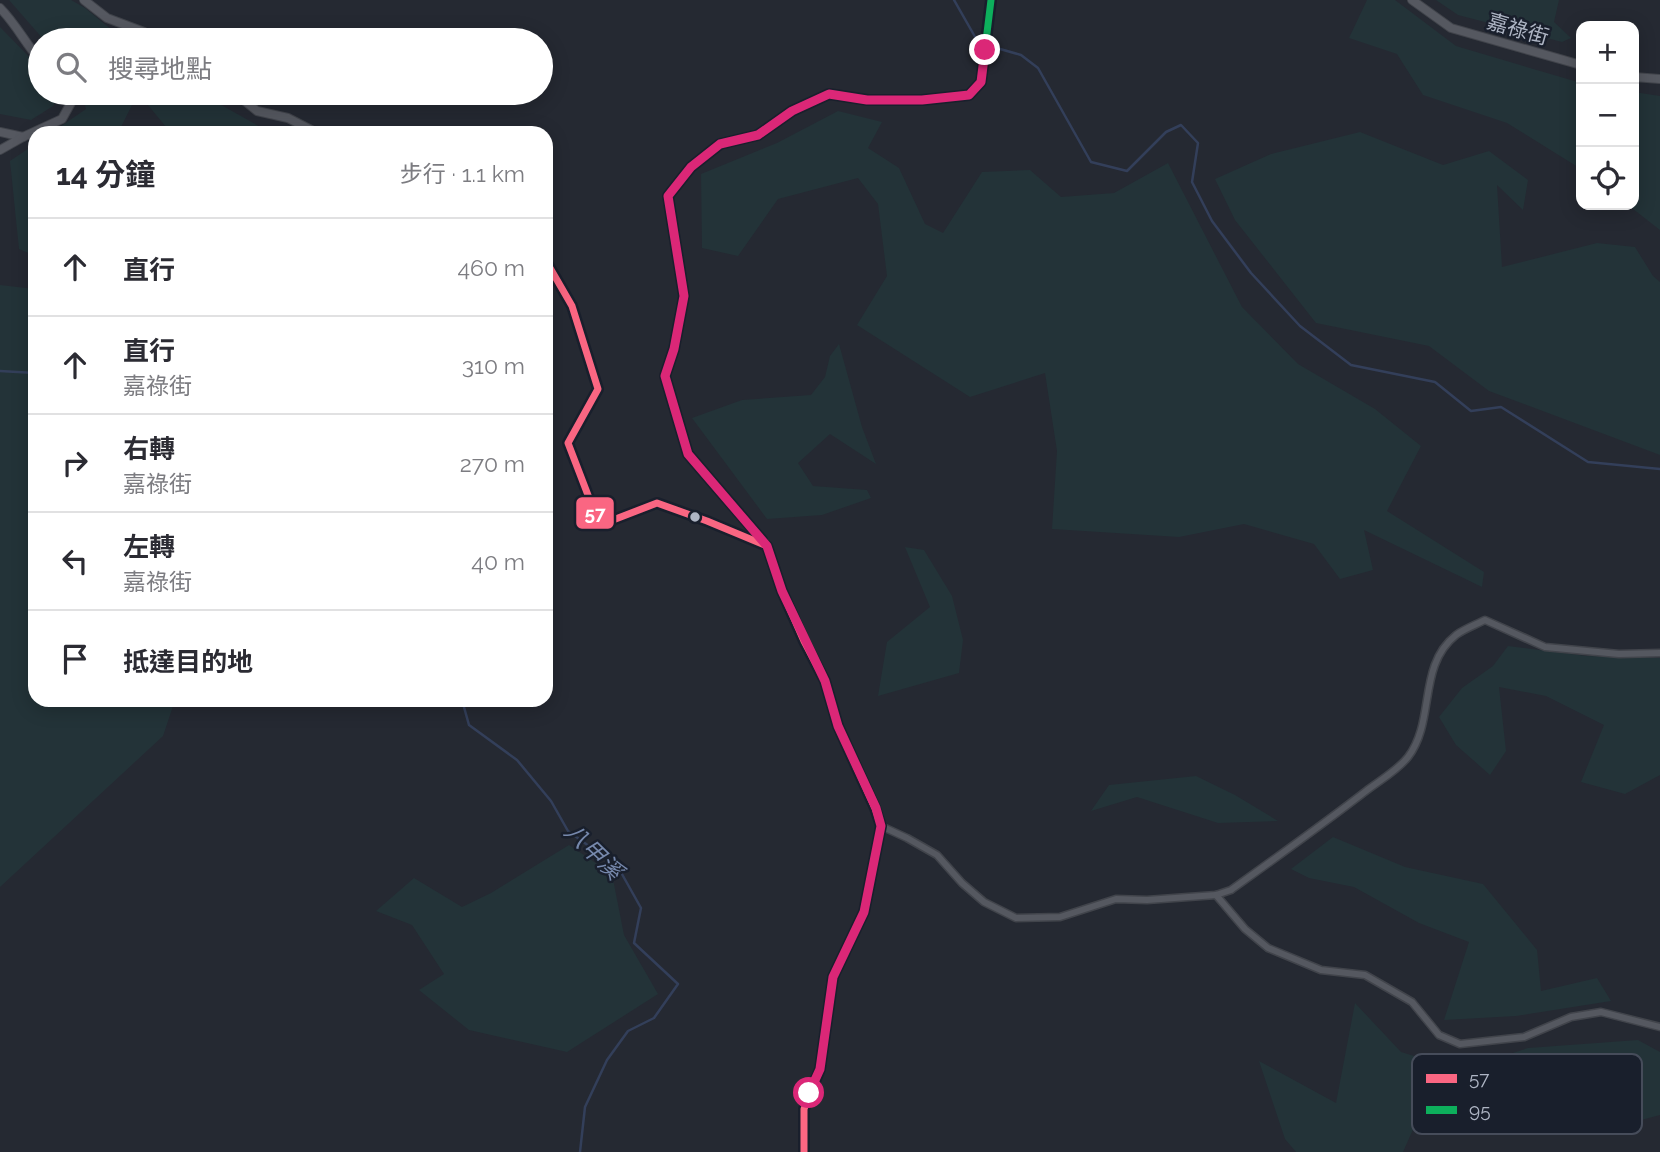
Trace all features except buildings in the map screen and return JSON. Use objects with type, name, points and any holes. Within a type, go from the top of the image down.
[{"type":"street","points":[[84,0],[107,19],[131,28]]},
{"type":"street","points":[[804,1152],[804,1109],[820,1069],[833,977],[864,912],[881,826],[876,808],[838,726],[825,681],[782,591],[767,546],[688,454],[665,376],[674,349],[684,296],[668,196],[691,167],[720,144],[758,135],[792,111],[829,94],[867,100],[922,100],[969,95],[981,82],[991,0]]},
{"type":"street","name":"嘉祿街","points":[[1412,0],[1451,28],[1576,64]]},
{"type":"street","points":[[0,8],[12,20],[28,47]]},
{"type":"street","points":[[1639,77],[1660,79]]},
{"type":"street","points":[[48,126],[62,120],[70,105]]},
{"type":"street","points":[[250,105],[257,111],[288,118],[303,126]]},
{"type":"street","points":[[0,132],[23,137]]},
{"type":"street","points":[[0,150],[28,135]]},
{"type":"street","points":[[553,273],[572,306],[598,389],[568,443],[596,516],[613,520],[657,503],[767,546]]},
{"type":"street","points":[[881,826],[937,855],[962,883],[984,902],[1016,918],[1060,918],[1116,899],[1147,900],[1216,895],[1231,890],[1306,837],[1407,759],[1421,734],[1431,675],[1437,657],[1458,633],[1485,620],[1545,646],[1619,654],[1660,653]]},
{"type":"street","points":[[1216,895],[1245,929],[1268,948],[1321,970],[1364,975],[1412,1002],[1439,1035],[1460,1044],[1524,1037],[1571,1017],[1601,1012],[1660,1027]]},
{"type":"shaded area","points":[[9,0],[71,0],[109,28],[34,28]]},
{"type":"shaded area","points":[[1367,0],[1395,0],[1456,46],[1576,82],[1576,166],[1507,123],[1423,95],[1397,54],[1349,38]]},
{"type":"shaded area","points":[[1436,0],[1559,0],[1554,22],[1571,38],[1562,42],[1458,15]]},
{"type":"shaded area","points":[[0,27],[28,56],[28,105],[54,105],[31,120],[0,114]]},
{"type":"shaded area","points":[[1639,93],[1660,96],[1660,230],[1634,210],[1639,210]]},
{"type":"shaded area","points":[[85,105],[132,105],[122,126],[61,126],[86,109]]},
{"type":"shaded area","points":[[148,105],[221,105],[259,126],[165,126]]},
{"type":"shaded area","points":[[838,111],[882,122],[868,148],[899,168],[925,224],[943,233],[982,172],[1030,170],[1061,197],[1114,193],[1168,163],[1242,307],[1298,364],[1375,409],[1421,446],[1387,511],[1484,572],[1482,587],[1364,530],[1373,570],[1340,579],[1314,544],[1244,524],[1179,537],[1052,529],[1057,451],[1045,373],[970,397],[857,325],[887,276],[878,204],[858,178],[778,199],[738,256],[702,248],[701,174],[777,143]]},
{"type":"shaded area","points":[[1360,132],[1443,165],[1489,151],[1528,180],[1523,210],[1497,185],[1502,267],[1597,243],[1635,247],[1653,276],[1660,282],[1660,455],[1489,391],[1429,346],[1316,323],[1235,220],[1215,179],[1271,154]]},
{"type":"shaded area","points":[[28,149],[28,253],[19,249],[10,161]]},
{"type":"shaded area","points":[[0,285],[28,288],[28,707],[173,707],[163,736],[0,887]]},
{"type":"shaded area","points":[[839,344],[862,427],[876,464],[830,434],[798,463],[813,486],[867,490],[871,498],[822,515],[767,519],[692,418],[742,400],[811,395],[825,377],[830,356]]},
{"type":"shaded area","points":[[905,547],[924,550],[952,596],[963,640],[959,673],[878,696],[887,642],[930,607]]},
{"type":"shaded area","points":[[1508,646],[1586,656],[1660,658],[1660,775],[1625,794],[1581,782],[1604,725],[1546,696],[1499,687],[1506,751],[1490,775],[1456,745],[1439,717],[1462,688],[1493,666]]},
{"type":"shaded area","points":[[1196,776],[1235,795],[1278,821],[1218,823],[1137,797],[1091,811],[1109,785]]},
{"type":"shaded area","points":[[1333,837],[1405,867],[1483,884],[1537,950],[1541,991],[1597,978],[1611,1001],[1516,1016],[1444,1020],[1469,942],[1419,923],[1354,887],[1309,878],[1291,869]]},
{"type":"shaded area","points":[[569,845],[612,874],[624,935],[658,994],[567,1052],[469,1030],[419,990],[444,974],[412,925],[376,911],[414,878],[462,907],[491,893]]},
{"type":"shaded area","points":[[1355,1003],[1401,1052],[1412,1055],[1412,1132],[1403,1152],[1296,1152],[1285,1139],[1259,1061],[1336,1103]]},
{"type":"shaded area","points":[[1638,1040],[1660,1052],[1660,1115],[1642,1120],[1642,1054],[1509,1054],[1528,1048]]},
{"type":"waterway","points":[[954,0],[978,42]]},
{"type":"waterway","points":[[993,47],[1021,55],[1038,68],[1091,162],[1127,171],[1166,132],[1181,125],[1198,143],[1192,182],[1212,221],[1251,273],[1300,326],[1351,365],[1435,382],[1471,411],[1501,407],[1588,462],[1660,469]]},
{"type":"waterway","name":"八甲溪","points":[[0,371],[28,373]]},
{"type":"waterway","name":"八甲溪","points":[[464,707],[469,725],[517,760],[551,801],[568,831],[618,867],[641,908],[634,943],[678,984],[654,1018],[628,1031],[607,1060],[585,1107],[580,1152]]},
{"type":"transit line","name":"95","points":[[762,540],[688,454],[665,376],[674,349],[684,296],[668,196],[691,167],[720,144],[758,135],[792,111],[829,94],[868,100],[922,100],[969,95],[981,82],[991,0]]},
{"type":"transit line","name":"57","points":[[553,273],[572,306],[598,389],[568,443],[596,516],[613,520],[657,503],[767,546],[782,591],[825,681],[838,726],[881,826],[864,912],[833,977],[820,1069],[804,1109],[804,1152]]},
{"type":"route","points":[[809,1093],[820,1069],[833,977],[864,912],[881,826],[876,808],[838,726],[825,681],[782,591],[767,546],[688,454],[665,376],[674,349],[684,296],[668,196],[691,167],[720,144],[758,135],[792,111],[829,94],[867,100],[922,100],[969,95],[981,82],[985,50]]}]
